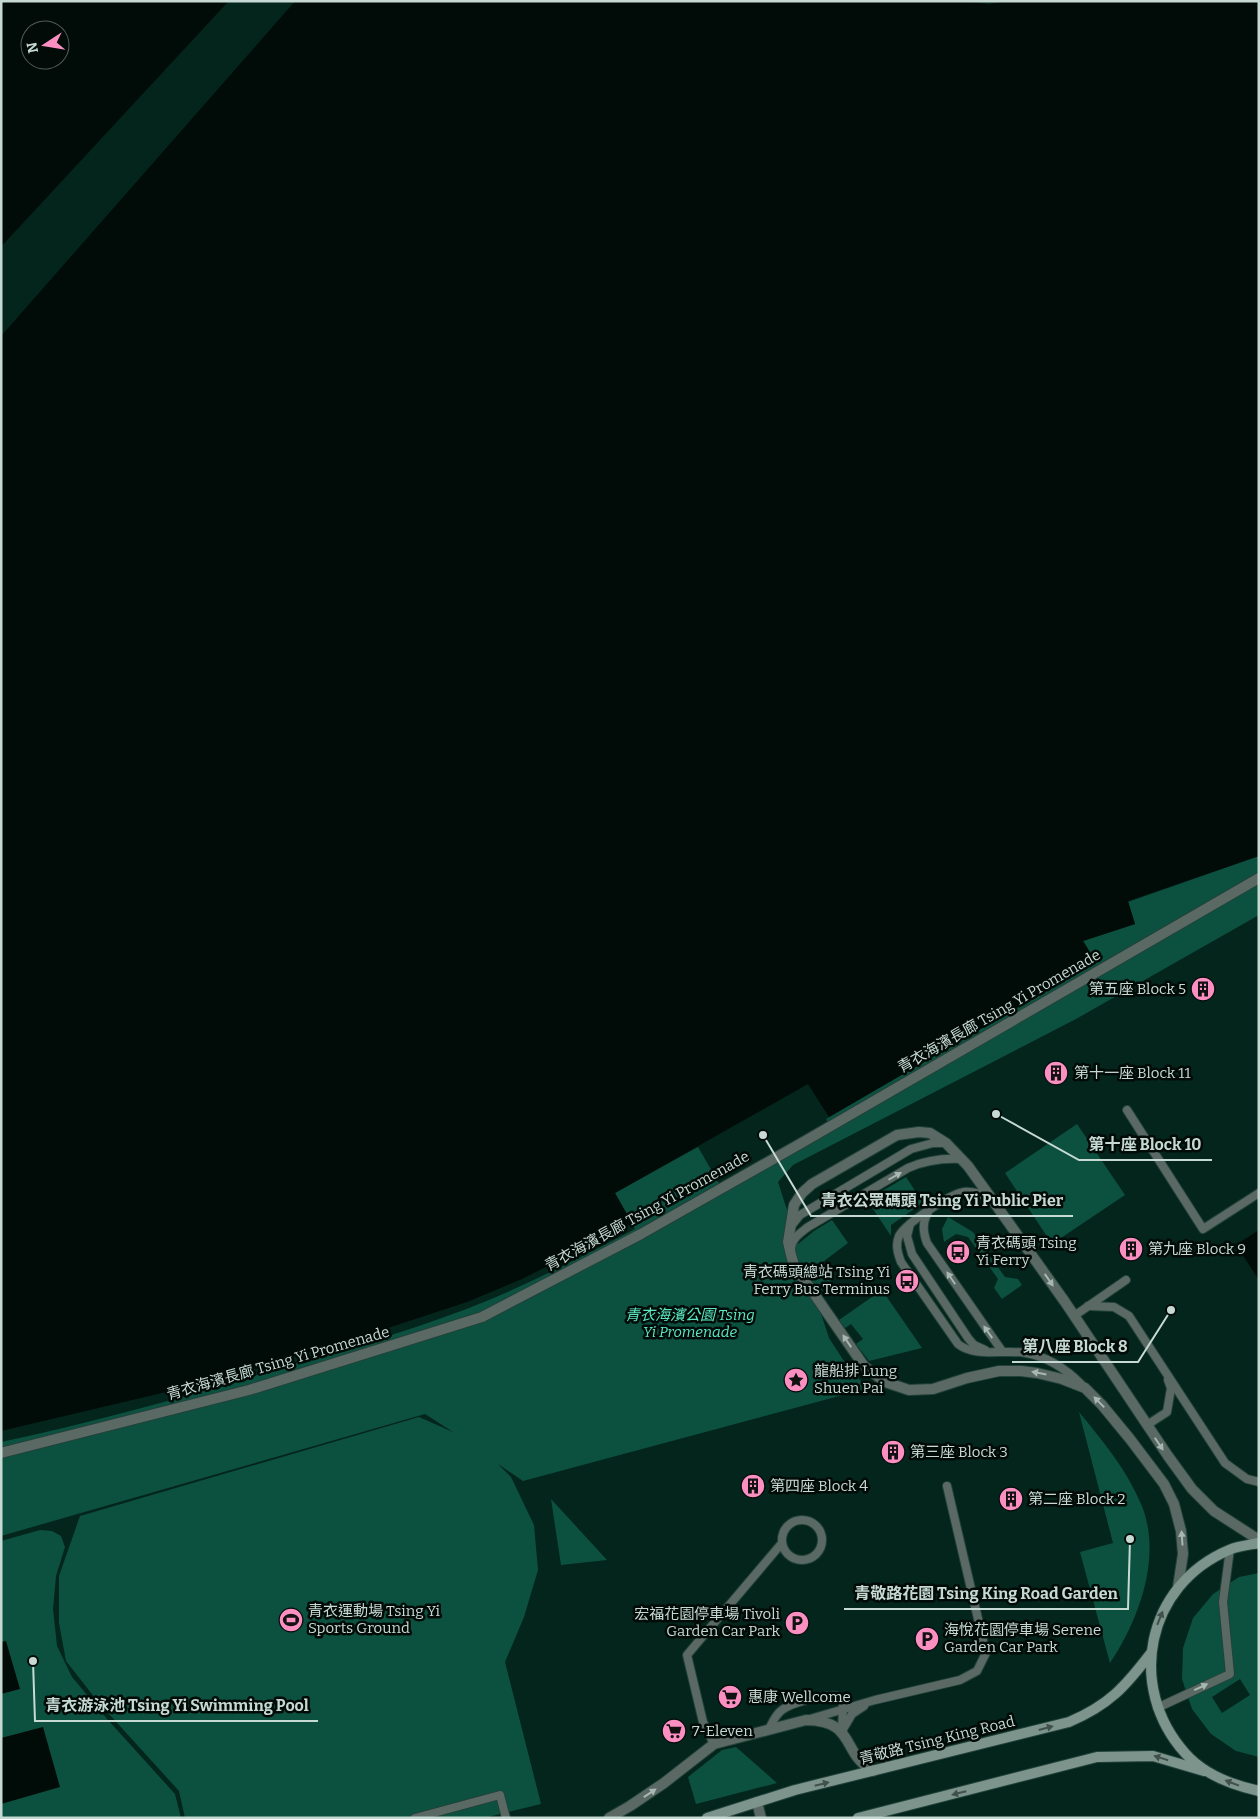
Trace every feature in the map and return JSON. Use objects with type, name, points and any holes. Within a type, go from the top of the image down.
[{"type":"main road","points":[[1208,1772],[1186,1755],[1169,1733],[1157,1708],[1151,1681],[1151,1653],[1156,1630],[1164,1609],[1178,1587],[1201,1566],[1230,1550],[1259,1541]]},
{"type":"main road","name":"青敬路 Tsing King Road","points":[[707,1818],[795,1790],[1069,1722],[1094,1710],[1113,1697],[1134,1676],[1151,1653]]},
{"type":"main road","points":[[858,1818],[1021,1778],[1097,1757],[1153,1756],[1208,1772],[1232,1784],[1259,1791]]},
{"type":"street","name":"青衣海濱長廊 Tsing Yi Promenade","points":[[1,1453],[249,1390],[482,1317],[683,1210],[1259,878]]},
{"type":"street","points":[[1178,1587],[1183,1554],[1182,1531],[1174,1504],[1164,1484],[1130,1438],[1085,1388],[1037,1372],[999,1371],[967,1378],[933,1389],[909,1390],[885,1382],[864,1366],[794,1265],[788,1242],[789,1228],[794,1205],[802,1193],[819,1180],[897,1135],[919,1132],[930,1133],[946,1143],[962,1159],[991,1198],[1192,1489],[1214,1511],[1259,1541]]},
{"type":"street","points":[[609,1818],[664,1783],[714,1744],[806,1720],[820,1720],[834,1725],[842,1732],[855,1753],[873,1771]]},
{"type":"street","points":[[757,1802],[761,1818]]},
{"type":"lane","points":[[1127,1110],[1203,1229],[1259,1192]]},
{"type":"lane","points":[[789,1228],[800,1215],[911,1150],[928,1144],[946,1143]]},
{"type":"lane","points":[[791,1255],[791,1244],[808,1227],[908,1168],[938,1159],[962,1159]]},
{"type":"lane","points":[[991,1198],[978,1193],[964,1192],[953,1195],[910,1224],[900,1234],[897,1242],[901,1262],[958,1344],[964,1349],[970,1351],[1026,1353],[1052,1361],[1068,1371],[1085,1388]]},
{"type":"lane","points":[[928,1212],[924,1219],[923,1227],[927,1243],[1002,1351]]},
{"type":"lane","points":[[910,1224],[907,1236],[916,1259],[968,1338],[981,1349],[989,1351]]},
{"type":"lane","points":[[1074,1316],[1126,1280]]},
{"type":"lane","points":[[1088,1306],[1114,1307],[1129,1316],[1225,1463],[1247,1479],[1259,1482]]},
{"type":"lane","points":[[1147,1425],[1167,1412],[1171,1388],[1161,1365]]},
{"type":"lane","points":[[806,1720],[869,1702],[960,1680],[977,1670],[986,1653],[947,1486]]},
{"type":"lane","points":[[714,1744],[703,1722],[687,1655],[782,1543],[784,1530],[788,1525],[800,1520],[812,1522],[818,1526],[823,1539],[819,1552],[814,1557],[801,1560],[788,1555],[782,1543]]},
{"type":"lane","points":[[1157,1708],[1230,1674],[1223,1602],[1230,1550]]},
{"type":"lane","points":[[769,1729],[780,1711],[788,1706],[831,1694],[838,1696],[842,1702],[842,1732]]},
{"type":"lane","points":[[842,1732],[852,1714],[869,1702]]},
{"type":"lane","points":[[415,1818],[500,1795],[506,1818]]},
{"type":"green space","name":"青衣海濱公園 Tsing Yi Promenade","points":[[1259,856],[1259,915],[1076,1019],[793,1165],[778,1182],[798,1244],[832,1220],[848,1243],[820,1264],[832,1282],[820,1291],[809,1277],[829,1338],[851,1372],[869,1388],[523,1481],[498,1464],[511,1477],[534,1525],[538,1570],[524,1617],[505,1662],[541,1804],[484,1818],[185,1818],[179,1791],[99,1703],[66,1661],[59,1623],[59,1576],[80,1516],[419,1417],[453,1432],[425,1414],[1,1536],[1,1442],[149,1406],[368,1342],[417,1327],[526,1284],[635,1229],[615,1193],[698,1147],[720,1185],[828,1123],[826,1119],[1096,962],[1083,941],[1135,924],[1128,902]]},
{"type":"green space","points":[[1077,1124],[1125,1195],[1052,1244],[1005,1173]]},
{"type":"green space","points":[[906,1177],[923,1203],[891,1225],[891,1236],[867,1200]]},
{"type":"green space","points":[[948,1217],[973,1232],[1005,1277],[1018,1279],[1022,1285],[1002,1299],[994,1288],[998,1279],[968,1237],[956,1234],[944,1242],[942,1229]]},
{"type":"green space","points":[[882,1290],[922,1348],[869,1361],[856,1344],[863,1339],[851,1324],[845,1328],[839,1320]]},
{"type":"green space","points":[[1079,1412],[1105,1444],[1129,1479],[1141,1504],[1150,1544],[1145,1586],[1138,1607],[1121,1646],[1110,1663],[1080,1552],[1113,1543]]},
{"type":"green space","points":[[551,1499],[607,1560],[561,1565]]},
{"type":"green space","points":[[40,1530],[52,1531],[61,1536],[65,1547],[56,1576],[53,1609],[57,1646],[72,1677],[175,1794],[181,1818],[1,1818],[1,1541]]},
{"type":"green space","points":[[1259,1573],[1259,1757],[1236,1751],[1211,1734],[1192,1709],[1182,1679],[1183,1648],[1193,1618],[1213,1594],[1239,1577]],"holes":[[[1240,1679],[1250,1695],[1222,1713],[1212,1697]]]},
{"type":"green space","points":[[736,1747],[777,1783],[696,1804],[688,1777],[722,1750]]},
{"type":"shaded area","points":[[1,1],[229,1],[1,247]]},
{"type":"shaded area","points":[[295,1],[965,1],[989,4],[1007,1],[1259,1],[1259,856],[1128,901],[1135,924],[1083,941],[1096,962],[829,1117],[808,1084],[615,1193],[632,1223],[522,1279],[467,1302],[345,1342],[183,1388],[1,1431],[1,336]]},
{"type":"shaded area","points":[[1259,1230],[1259,1280],[1236,1245]]},
{"type":"shaded area","points":[[6,1641],[20,1689],[1,1694],[1,1642]]},
{"type":"shaded area","points":[[43,1727],[60,1787],[1,1804],[1,1738]]},
{"type":"pier","points":[[229,1],[232,1],[1,249],[1,247]]},
{"type":"pier","points":[[292,1],[295,1],[1,336],[1,332]]},
{"type":"place","name":"第五座 Block 5","points":[[1203,989]]},
{"type":"place","name":"第十一座 Block 11","points":[[1056,1073]]},
{"type":"place","name":"第十座 Block 10","points":[[996,1114]]},
{"type":"place","name":"青衣公眾碼頭 Tsing Yi Public Pier","points":[[763,1135]]},
{"type":"place","name":"第九座 Block 9","points":[[1131,1249]]},
{"type":"place","name":"青衣碼頭 Tsing Yi Ferry","points":[[958,1252]]},
{"type":"place","name":"青衣碼頭總站 Tsing Yi Ferry Bus Terminus","points":[[907,1281]]},
{"type":"place","name":"第八座 Block 8","points":[[1171,1310]]},
{"type":"place","name":"龍船排 Lung Shuen Pai","points":[[796,1380]]},
{"type":"place","name":"第三座 Block 3","points":[[893,1452]]},
{"type":"place","name":"第四座 Block 4","points":[[753,1486]]},
{"type":"place","name":"第二座 Block 2","points":[[1011,1499]]},
{"type":"place","name":"青敬路花園 Tsing King Road Garden","points":[[1130,1539]]},
{"type":"place","name":"青衣運動場 Tsing Yi Sports Ground","points":[[291,1620]]},
{"type":"place","name":"宏福花園停車場 Tivoli Garden Car Park","points":[[797,1623]]},
{"type":"place","name":"海悅花園停車場 Serene Garden Car Park","points":[[927,1639]]},
{"type":"place","name":"青衣游泳池 Tsing Yi Swimming Pool","points":[[33,1661]]},
{"type":"place","name":"惠康 Wellcome","points":[[730,1697]]},
{"type":"place","name":"7-Eleven","points":[[674,1731]]}]
